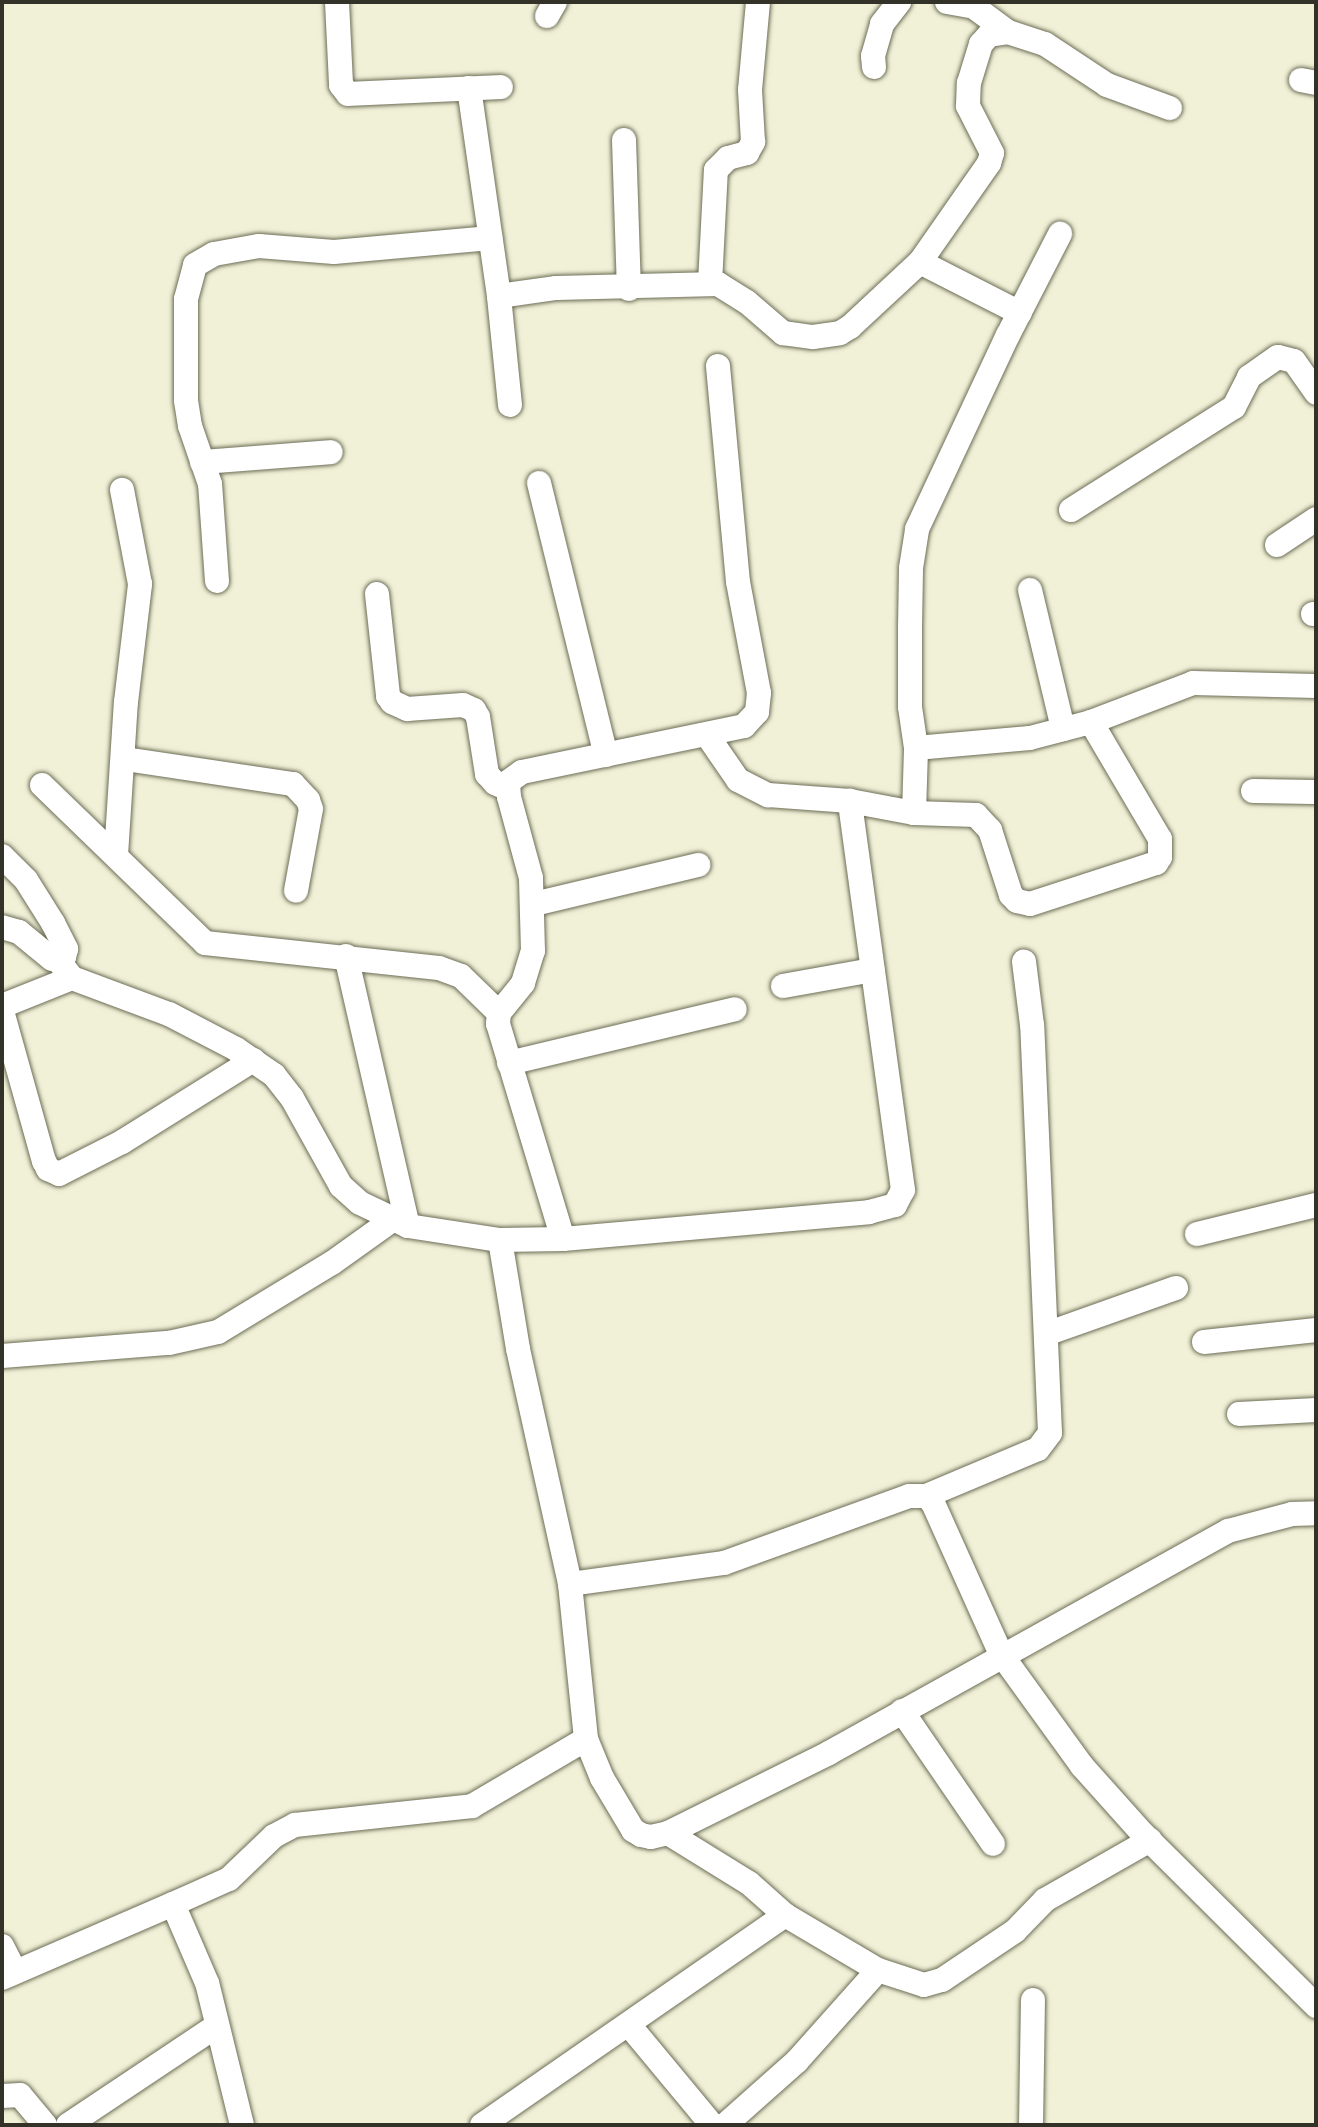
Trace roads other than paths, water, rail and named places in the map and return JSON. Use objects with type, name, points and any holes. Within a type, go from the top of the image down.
[{"type":"street","points":[[337,2],[341,85],[348,94],[501,87]]},
{"type":"street","points":[[710,283],[716,170],[723,161],[747,153],[753,142],[750,90],[758,2]]},
{"type":"street","points":[[874,67],[873,56],[882,24],[886,14],[899,2]]},
{"type":"street","points":[[947,2],[974,7],[1008,32],[1057,49],[1119,91],[1170,108]]},
{"type":"street","points":[[499,296],[556,288],[629,289],[710,283],[737,295],[783,333],[829,336],[850,327],[920,262],[989,163],[991,145],[968,106],[969,83],[984,38],[1008,32]]},
{"type":"street","points":[[469,88],[499,296],[510,405]]},
{"type":"street","points":[[624,140],[629,289]]},
{"type":"street","points":[[914,813],[916,748],[910,707],[910,627],[911,568],[917,529],[1060,234]]},
{"type":"street","points":[[217,581],[213,502],[186,400],[186,299],[192,272],[199,261],[226,250],[259,246],[334,252],[490,238]]},
{"type":"street","points":[[920,262],[1020,313]]},
{"type":"street","points":[[1071,510],[1234,407],[1249,377],[1278,357],[1294,361],[1316,393]]},
{"type":"street","points":[[563,1239],[498,1024],[499,1013],[523,983],[529,968],[534,904],[531,878],[508,782],[522,772],[744,726],[757,712],[759,702],[738,582],[718,366]]},
{"type":"street","points":[[202,462],[331,452]]},
{"type":"street","points":[[539,483],[606,755]]},
{"type":"street","points":[[116,855],[125,759],[126,702],[140,584],[122,490]]},
{"type":"street","points":[[1277,545],[1316,519]]},
{"type":"street","points":[[1030,590],[1063,729]]},
{"type":"street","points":[[377,594],[388,696],[392,702],[407,709],[463,705],[474,710],[478,717],[487,774],[495,783],[508,789]]},
{"type":"street","points":[[916,748],[1030,738],[1091,722],[1193,683],[1316,686]]},
{"type":"street","points":[[707,735],[726,766],[752,790],[768,795],[850,801],[914,813],[982,818],[990,830],[1007,888],[1017,901],[1025,903],[1156,863],[1162,849],[1160,839],[1091,722]]},
{"type":"street","points":[[125,759],[293,784],[308,800],[311,809],[296,891]]},
{"type":"street","points":[[42,785],[205,943],[216,947],[346,956],[452,972],[471,984],[499,1013]]},
{"type":"street","points":[[1253,791],[1316,792]]},
{"type":"street","points":[[2,927],[19,932],[65,969],[169,1014],[253,1060],[274,1075],[292,1098],[341,1186],[360,1203],[400,1223],[500,1240],[563,1239],[869,1212],[895,1205],[903,1190],[850,801]]},
{"type":"street","points":[[2,856],[26,880],[53,923],[66,949],[65,969]]},
{"type":"street","points":[[534,904],[698,865]]},
{"type":"street","points":[[346,956],[400,1223]]},
{"type":"street","points":[[570,1584],[724,1563],[909,1496],[926,1496],[1038,1449],[1047,1440],[1051,1427],[1032,1025],[1024,962]]},
{"type":"street","points":[[65,969],[2,1008],[48,1169],[59,1174],[122,1142],[253,1060]]},
{"type":"street","points":[[783,986],[873,970]]},
{"type":"street","points":[[509,1063],[735,1009]]},
{"type":"street","points":[[1197,1234],[1316,1205]]},
{"type":"street","points":[[2,1356],[169,1343],[218,1332],[400,1223]]},
{"type":"street","points":[[500,1240],[518,1349],[570,1584],[586,1739],[602,1778],[633,1830],[651,1837],[668,1833],[829,1753],[1001,1654],[1228,1531],[1292,1514],[1316,1513]]},
{"type":"street","points":[[1046,1334],[1176,1288]]},
{"type":"street","points":[[1204,1342],[1316,1330]]},
{"type":"street","points":[[1239,1414],[1316,1410]]},
{"type":"street","points":[[926,1496],[933,1503],[1001,1654],[1082,1766],[1150,1840],[1316,2006]]},
{"type":"street","points":[[902,1711],[993,1844]]},
{"type":"street","points":[[2,1946],[9,1974],[229,1879],[274,1836],[295,1825],[472,1806],[586,1739]]},
{"type":"street","points":[[668,1833],[749,1883],[785,1915],[878,1970],[924,1985],[942,1980],[1015,1931],[1045,1900],[1150,1840]]},
{"type":"street","points":[[173,1904],[207,1983],[215,2027],[242,2125]]},
{"type":"street","points":[[482,2125],[785,1915]]},
{"type":"street","points":[[725,2125],[797,2061],[878,1970]]},
{"type":"street","points":[[1031,2125],[1033,2000]]},
{"type":"street","points":[[629,2025],[712,2125]]},
{"type":"street","points":[[68,2125],[215,2027]]},
{"type":"street","points":[[2,2096],[20,2095],[45,2125]]}]
